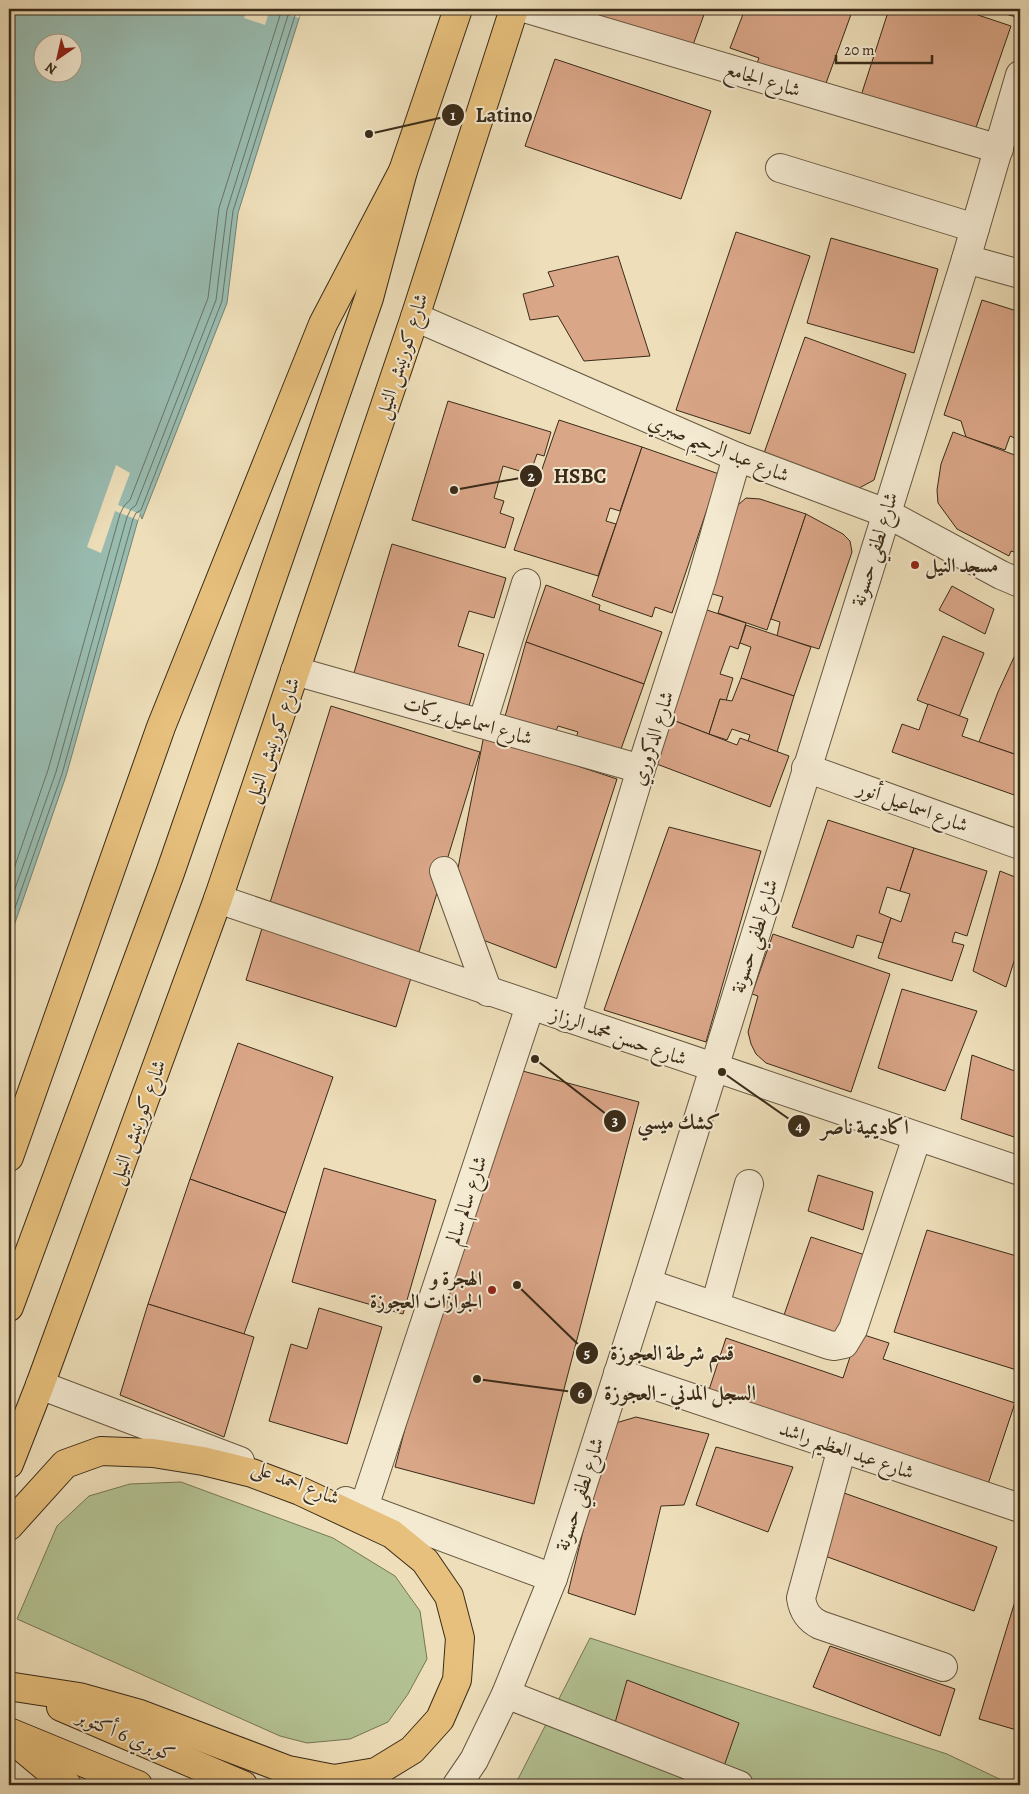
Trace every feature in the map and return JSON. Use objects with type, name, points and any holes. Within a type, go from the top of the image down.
[{"type":"main road","points":[[9,1307],[183,836],[369,298],[403,171],[458,9]]},
{"type":"main road","name":"شارع كورنيش النيل","points":[[9,1464],[40,1385],[218,900],[414,318],[514,9]]},
{"type":"main road","points":[[9,1157],[161,727],[323,324],[403,171]]},
{"type":"main road","points":[[9,1526],[65,1464],[101,1451],[153,1453],[203,1461],[252,1474],[300,1491],[392,1534],[425,1561],[449,1596],[460,1638],[457,1680],[440,1719],[412,1750],[376,1772],[334,1779],[288,1770],[140,1714],[79,1697],[11,1686]]},
{"type":"main road","name":"كوبري 6 أكتوبر","points":[[11,1686],[243,1785]]},
{"type":"main road","points":[[9,1734],[67,1785]]},
{"type":"main road","name":"كوبري 6 أكتوبر","points":[[9,1734],[138,1785]]},
{"type":"main road","points":[[180,1759],[215,1760],[302,1785]]},
{"type":"main road","points":[[95,1767],[116,1785]]},
{"type":"street","name":"شارع الجامع","points":[[528,9],[999,149]]},
{"type":"street","name":"شارع لطفي حسونة","points":[[457,1785],[474,1760],[506,1694],[553,1578],[647,1283],[966,259],[1020,75]]},
{"type":"street","points":[[780,168],[975,228]]},
{"type":"street","points":[[966,259],[1020,274]]},
{"type":"street","name":"شارع عبد الرحيم صبري","points":[[414,318],[737,457],[886,513],[1001,575],[1020,583]]},
{"type":"street","name":"شارع الدكروري","points":[[566,1018],[641,769],[702,579],[737,457]]},
{"type":"street","points":[[482,724],[526,583]]},
{"type":"street","name":"شارع اسماعيل بركات","points":[[295,671],[641,769]]},
{"type":"street","name":"شارع اسماعيل أنور","points":[[806,768],[1020,845]]},
{"type":"street","points":[[444,871],[488,992]]},
{"type":"street","name":"شارع حسن محمد الرزاز","points":[[218,900],[1020,1171]]},
{"type":"street","name":"شارع سالم سالم","points":[[364,1507],[530,1006]]},
{"type":"street","points":[[647,1283],[828,1345],[844,1344],[853,1329],[917,1137]]},
{"type":"street","points":[[714,1306],[749,1184]]},
{"type":"street","name":"شارع عبد العظيم راشد","points":[[618,1373],[1020,1508]]},
{"type":"street","name":"شارع احمد على","points":[[40,1385],[553,1578]]},
{"type":"street","points":[[842,1448],[801,1598],[805,1613],[811,1620],[820,1625],[943,1667]]},
{"type":"street","points":[[506,1694],[739,1785]]},
{"type":"green space","points":[[181,1482],[333,1538],[395,1576],[420,1611],[427,1659],[408,1694],[388,1722],[350,1739],[307,1743],[280,1736],[17,1619],[57,1526],[89,1496],[130,1484]]},
{"type":"green space","points":[[590,1638],[947,1754],[1012,1785],[515,1785]]},
{"type":"water","points":[[9,9],[302,9],[238,213],[227,303],[142,519],[140,514],[66,776],[9,940]]},
{"type":"pier","points":[[247,9],[270,9],[265,25],[244,18]]},
{"type":"pier","points":[[270,9],[297,9],[302,10],[299,18]]},
{"type":"pier","points":[[116,465],[130,473],[118,505],[140,514],[138,520],[115,511],[101,553],[87,547]]},
{"type":"building","points":[[589,9],[706,9],[689,56],[585,19]]},
{"type":"building","points":[[745,9],[853,9],[825,86],[754,71],[759,58],[730,48]]},
{"type":"building","points":[[889,9],[960,9],[1011,26],[972,139],[858,105]]},
{"type":"building","points":[[987,9],[1020,9],[1020,18]]},
{"type":"building","points":[[555,59],[711,111],[681,199],[525,146]]},
{"type":"building","points":[[736,232],[810,256],[750,434],[676,410]]},
{"type":"building","points":[[831,238],[938,269],[914,353],[807,323]]},
{"type":"building","points":[[618,256],[650,356],[584,361],[558,316],[530,320],[523,294],[554,286],[548,272]]},
{"type":"building","points":[[982,300],[1020,312],[1020,431],[1017,439],[1010,436],[1005,450],[966,437],[961,421],[944,415]]},
{"type":"building","points":[[805,337],[906,374],[874,480],[850,493],[763,456]]},
{"type":"building","points":[[448,401],[551,432],[544,456],[537,454],[530,474],[503,466],[494,498],[504,501],[500,513],[514,518],[505,548],[412,520]]},
{"type":"building","points":[[559,420],[642,447],[620,511],[610,508],[606,521],[616,524],[598,576],[514,550]]},
{"type":"building","points":[[953,432],[1020,457],[1020,554],[1011,551],[1009,556],[957,529],[938,503],[937,490],[941,464]]},
{"type":"building","points":[[642,447],[719,474],[672,613],[655,607],[652,617],[592,596]]},
{"type":"building","points":[[746,498],[760,499],[806,514],[767,630],[718,613],[723,597],[709,593],[738,505]]},
{"type":"building","points":[[806,514],[843,534],[850,541],[852,552],[819,649],[777,636],[780,622],[771,619]]},
{"type":"building","points":[[392,544],[506,578],[494,618],[469,611],[458,646],[484,654],[466,716],[351,683]]},
{"type":"building","points":[[546,585],[600,605],[599,610],[662,632],[644,684],[526,642]]},
{"type":"building","points":[[952,586],[994,609],[985,634],[939,610]]},
{"type":"building","points":[[704,609],[746,623],[738,649],[730,646],[720,674],[733,678],[726,701],[720,699],[709,734],[670,719]]},
{"type":"building","points":[[746,625],[811,647],[794,696],[741,678],[751,647],[740,643]]},
{"type":"building","points":[[943,636],[984,653],[959,717],[917,700]]},
{"type":"building","points":[[526,642],[644,684],[620,752],[574,743],[578,732],[558,726],[554,736],[504,720]]},
{"type":"building","points":[[1015,655],[1020,657],[1020,756],[979,742],[998,692]]},
{"type":"building","points":[[741,678],[794,696],[777,752],[748,741],[750,735],[732,729],[727,740],[709,734],[720,699],[732,701]]},
{"type":"building","points":[[928,704],[968,719],[962,736],[1020,756],[1020,797],[892,752],[902,724],[919,730]]},
{"type":"building","points":[[331,706],[480,752],[396,1027],[246,980]]},
{"type":"building","points":[[670,719],[737,745],[740,738],[789,756],[770,807],[654,763]]},
{"type":"building","points":[[484,735],[617,779],[556,968],[483,940],[457,873]]},
{"type":"building","points":[[828,820],[914,848],[900,891],[887,887],[879,913],[891,918],[883,943],[857,935],[853,948],[792,927]]},
{"type":"building","points":[[669,827],[761,851],[706,1042],[604,1010]]},
{"type":"building","points":[[914,848],[987,871],[967,936],[955,932],[952,942],[964,945],[952,981],[878,958],[891,918],[901,922],[910,894],[900,891]]},
{"type":"building","points":[[1000,871],[1020,879],[1020,942],[1006,987],[973,971]]},
{"type":"building","points":[[773,934],[890,974],[851,1092],[766,1063],[756,1054],[751,1044],[748,1032],[758,996],[752,994]]},
{"type":"building","points":[[902,989],[977,1011],[945,1091],[878,1068]]},
{"type":"building","points":[[238,1043],[333,1077],[286,1213],[190,1179]]},
{"type":"building","points":[[972,1055],[1020,1073],[1020,1139],[961,1119]]},
{"type":"building","points":[[500,1065],[639,1102],[534,1504],[395,1467]]},
{"type":"building","points":[[324,1168],[436,1200],[403,1314],[292,1282]]},
{"type":"building","points":[[818,1175],[873,1192],[863,1230],[808,1211]]},
{"type":"building","points":[[190,1179],[286,1213],[244,1334],[148,1304]]},
{"type":"building","points":[[927,1230],[1020,1257],[1020,1371],[894,1332]]},
{"type":"building","points":[[811,1237],[868,1256],[841,1338],[783,1318]]},
{"type":"building","points":[[148,1304],[254,1337],[224,1437],[120,1395]]},
{"type":"building","points":[[319,1308],[382,1327],[347,1444],[269,1421],[291,1344],[307,1349]]},
{"type":"building","points":[[858,1333],[889,1343],[883,1359],[1015,1403],[985,1493],[706,1399],[726,1338],[843,1378]]},
{"type":"building","points":[[636,1417],[709,1434],[684,1505],[661,1506],[635,1615],[568,1593],[609,1425]]},
{"type":"building","points":[[716,1447],[793,1467],[768,1532],[696,1505]]},
{"type":"building","points":[[844,1493],[997,1547],[974,1611],[825,1556]]},
{"type":"building","points":[[1020,1585],[1020,1731],[979,1719]]},
{"type":"building","points":[[830,1646],[955,1689],[940,1736],[813,1687]]},
{"type":"building","points":[[627,1680],[739,1723],[722,1772],[613,1730]]},
{"type":"place","name":"Latino","points":[[369,134]]},
{"type":"place","name":"HSBC","points":[[454,490]]},
{"type":"place","name":"مسجد النيل","points":[[915,565]]},
{"type":"place","name":"كشك ميسي","points":[[535,1059]]},
{"type":"place","name":"اكاديمية ناصر","points":[[722,1072]]},
{"type":"place","name":"قسم شرطة العجوزة","points":[[517,1285]]},
{"type":"place","name":"الهجرة و الجوازات العجوزة","points":[[492,1290]]},
{"type":"place","name":"السجل المدني - العجوزة","points":[[477,1379]]}]
